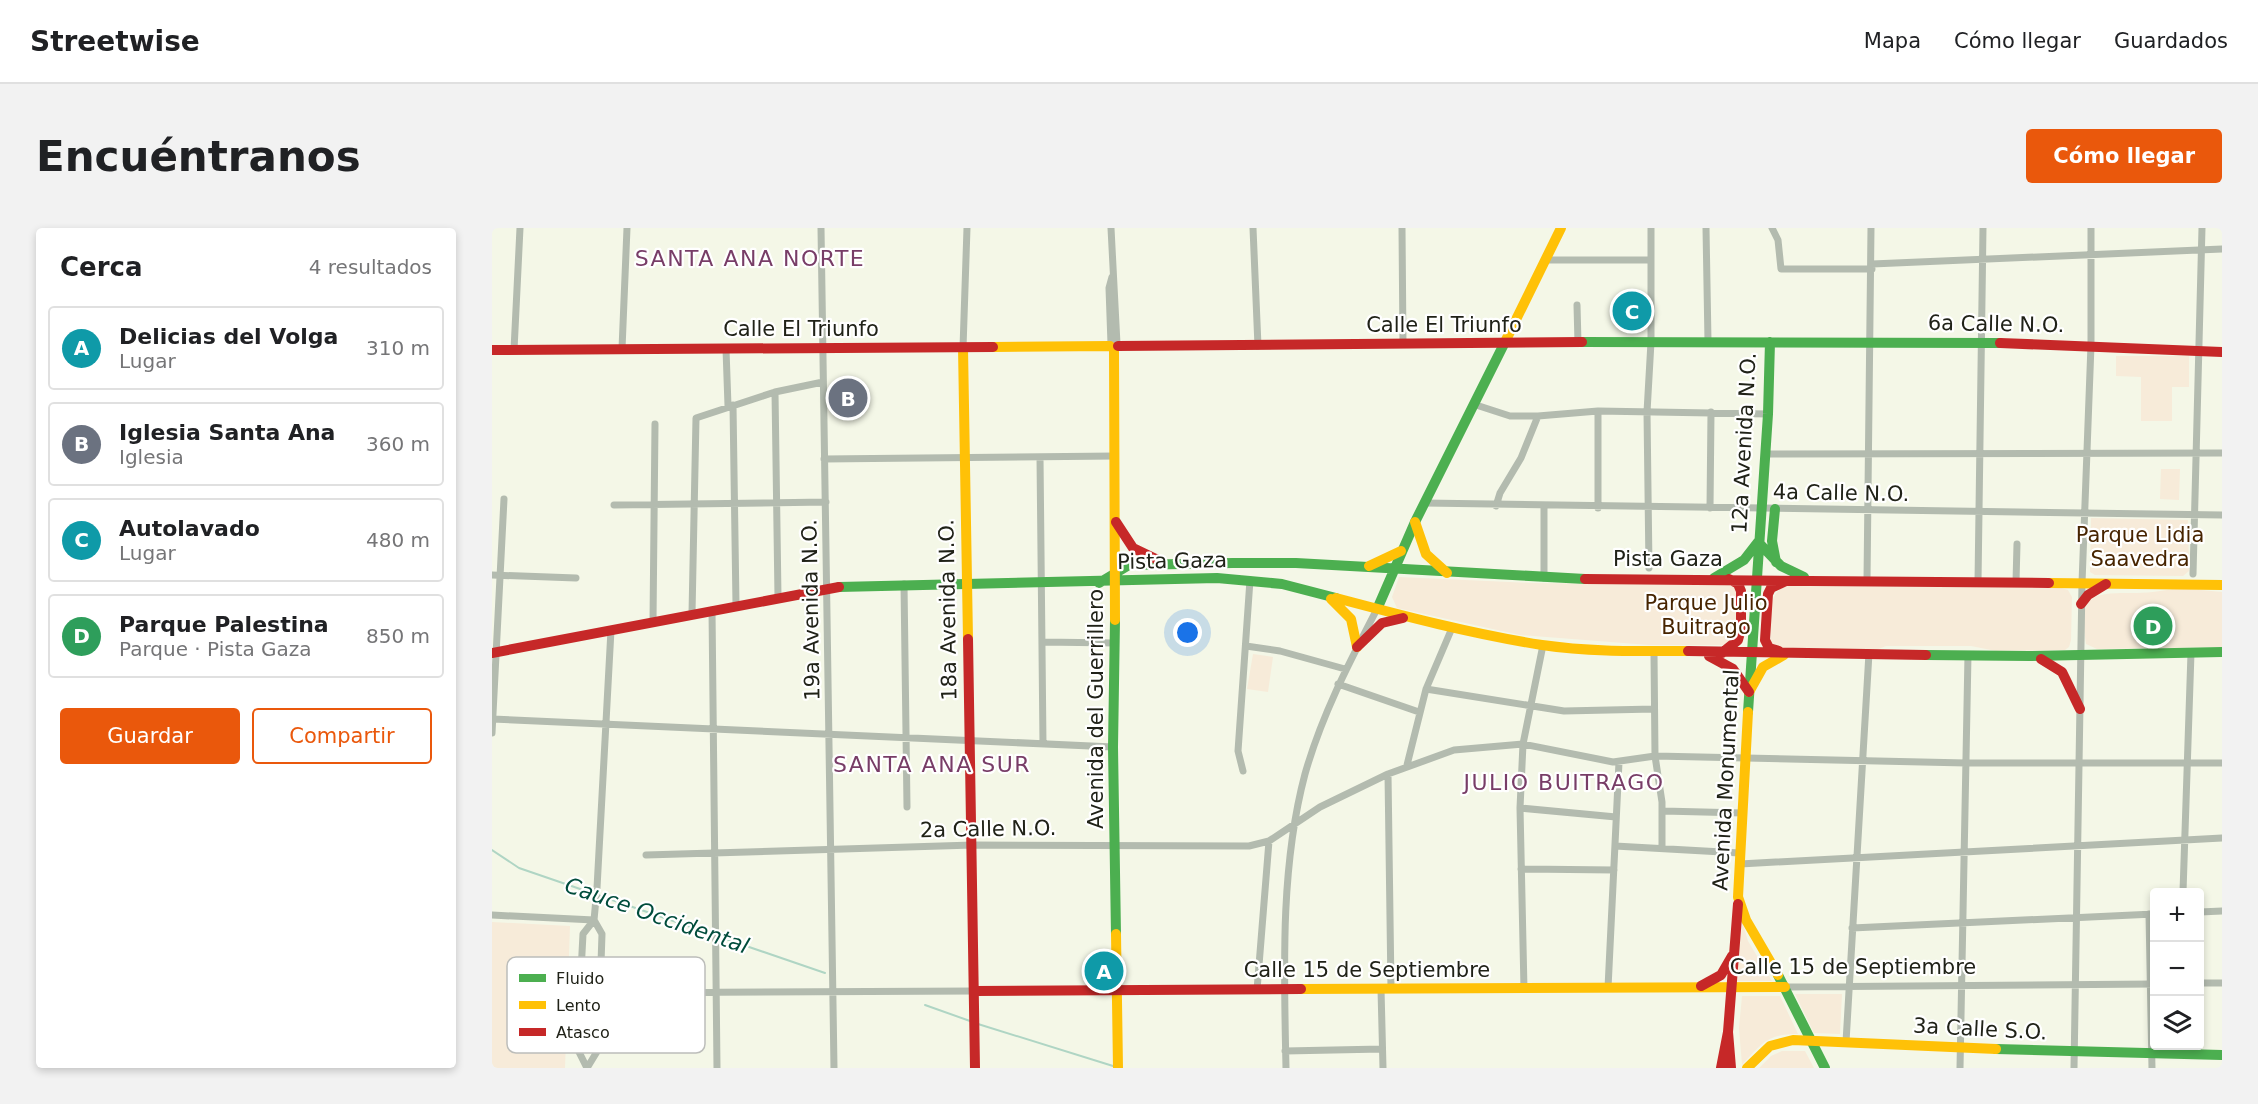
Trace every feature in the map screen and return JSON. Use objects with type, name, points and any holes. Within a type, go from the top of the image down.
[{"type":"main road","points":[[1378,607],[1415,522],[1561,228]]},
{"type":"main road","name":"Calle El Triunfo","points":[[492,350],[1504,344],[1708,340],[1770,342]]},
{"type":"main road","name":"6a Calle N.O.","points":[[1770,342],[1983,342],[2222,352]]},
{"type":"main road","name":"12a Avenida N.O.","points":[[1752,653],[1755,579],[1768,414],[1770,342]]},
{"type":"main road","name":"Avenida del Guerrillero","points":[[1114,346],[1116,577],[1113,747],[1118,1066]]},
{"type":"main road","name":"18a Avenida N.O.","points":[[963,348],[975,1068]]},
{"type":"main road","points":[[1775,509],[1772,541],[1776,562]]},
{"type":"main road","points":[[1116,522],[1128,545],[1145,556],[1166,563]]},
{"type":"main road","points":[[1415,522],[1426,554],[1447,573]]},
{"type":"main road","points":[[1712,579],[1744,560],[1758,542],[1776,562],[1793,573],[1810,579]]},
{"type":"main road","points":[[1362,568],[1401,551]]},
{"type":"main road","name":"Pista Gaza","points":[[1116,577],[1129,565],[1296,563],[1544,578],[2222,585]]},
{"type":"main road","name":"Pista Gaza","points":[[1041,583],[1099,583],[1116,577],[1250,580],[1320,593],[1452,628],[1543,645],[1654,653],[2029,656],[2222,652]]},
{"type":"main road","points":[[1722,653],[1738,640],[1741,629],[1741,591],[1738,584],[1729,579]]},
{"type":"main road","points":[[1788,653],[1769,648],[1765,640],[1768,594],[1777,584],[1792,579]]},
{"type":"main road","points":[[495,652],[828,587],[1041,583]]},
{"type":"main road","points":[[2081,604],[2088,595],[2106,584]]},
{"type":"main road","points":[[1320,593],[1340,605],[1350,615],[1355,629],[1357,647]]},
{"type":"main road","points":[[1357,647],[1385,621],[1415,618]]},
{"type":"main road","points":[[1697,653],[1727,663],[1740,676],[1749,692]]},
{"type":"main road","name":"Avenida Monumental","points":[[1752,653],[1738,897],[1746,920],[1785,987],[1825,1068]]},
{"type":"main road","points":[[1749,692],[1763,667],[1788,653]]},
{"type":"main road","points":[[2029,656],[2054,663],[2066,674],[2080,709]]},
{"type":"main road","points":[[1721,1068],[1728,1032],[1738,897]]},
{"type":"main road","points":[[1697,988],[1723,972],[1735,947]]},
{"type":"main road","name":"Calle 15 de Septiembre","points":[[975,991],[1785,987]]},
{"type":"main road","points":[[1728,1032],[1731,1068]]},
{"type":"main road","name":"3a Calle S.O.","points":[[1747,1068],[1774,1044],[1811,1041],[2074,1053],[2222,1055]]},
{"type":"street","points":[[514,350],[519,228]]},
{"type":"street","points":[[622,349],[627,228]]},
{"type":"street","name":"19a Avenida N.O.","points":[[820,228],[828,587],[834,1068]]},
{"type":"street","name":"18a Avenida N.O.","points":[[963,348],[967,228]]},
{"type":"street","name":"Avenida del Guerrillero","points":[[1111,228],[1112,275],[1115,288],[1114,346]]},
{"type":"street","points":[[1253,228],[1258,346]]},
{"type":"street","points":[[1402,228],[1403,344]]},
{"type":"street","points":[[1649,568],[1647,412],[1651,342],[1651,228]]},
{"type":"street","points":[[1706,228],[1708,340]]},
{"type":"street","points":[[1772,228],[1778,240],[1781,269],[1872,267],[2222,249]]},
{"type":"street","points":[[1867,580],[1871,228]]},
{"type":"street","points":[[1978,582],[1983,228]]},
{"type":"street","points":[[2074,1068],[2081,604],[2091,345],[2091,228]]},
{"type":"street","points":[[2193,573],[2202,228]]},
{"type":"street","points":[[1545,260],[1650,260]]},
{"type":"street","points":[[1577,305],[1578,343]]},
{"type":"street","points":[[726,349],[735,502],[736,605]]},
{"type":"street","points":[[693,614],[696,418],[775,392],[822,382]]},
{"type":"street","points":[[775,392],[778,597]]},
{"type":"street","points":[[1473,404],[1510,416],[1598,411],[1768,414]]},
{"type":"street","points":[[1598,411],[1598,508]]},
{"type":"street","points":[[1710,412],[1710,508]]},
{"type":"street","points":[[1496,506],[1500,493],[1521,458],[1538,416]]},
{"type":"street","points":[[653,622],[654,424]]},
{"type":"street","points":[[1765,454],[2222,453]]},
{"type":"street","points":[[824,459],[1115,456]]},
{"type":"street","points":[[1040,457],[1043,744]]},
{"type":"street","points":[[492,733],[504,499]]},
{"type":"street","points":[[614,505],[826,502]]},
{"type":"street","name":"4a Calle N.O.","points":[[1424,504],[2222,515]]},
{"type":"street","points":[[1544,507],[1544,578]]},
{"type":"street","points":[[2016,582],[2017,544]]},
{"type":"street","points":[[492,575],[576,578]]},
{"type":"street","points":[[1243,771],[1238,751],[1250,580]]},
{"type":"street","points":[[904,584],[904,738],[907,807]]},
{"type":"street","points":[[1286,1068],[1284,989],[1295,821],[1314,747],[1338,684],[1378,607]]},
{"type":"street","points":[[712,610],[717,1068]]},
{"type":"street","points":[[1407,765],[1426,689],[1452,628]]},
{"type":"street","points":[[581,957],[583,934],[594,920],[597,888],[611,630]]},
{"type":"street","points":[[1042,642],[1115,643]]},
{"type":"street","points":[[1524,988],[1520,808],[1523,744],[1543,645]]},
{"type":"street","points":[[1246,646],[1280,651],[1345,669]]},
{"type":"street","points":[[1654,653],[1655,756],[1663,811],[1662,848]]},
{"type":"street","points":[[2182,888],[2191,653]]},
{"type":"street","points":[[1846,1042],[1869,654]]},
{"type":"street","points":[[1960,1068],[1968,655]]},
{"type":"street","points":[[1338,684],[1419,712]]},
{"type":"street","points":[[1426,689],[1564,711],[1654,709]]},
{"type":"street","points":[[492,719],[1113,747]]},
{"type":"street","name":"2a Calle N.O.","points":[[645,855],[973,845],[1249,846],[1269,841],[1295,821],[1407,765],[1454,750],[1523,744],[1619,762]]},
{"type":"street","points":[[1608,988],[1619,762],[1655,756],[1966,763],[2222,763]]},
{"type":"street","points":[[1383,1068],[1388,774]]},
{"type":"street","points":[[1520,808],[1616,818]]},
{"type":"street","points":[[1663,811],[1743,813]]},
{"type":"street","points":[[1740,864],[2222,838]]},
{"type":"street","points":[[1257,990],[1269,841]]},
{"type":"street","points":[[1615,846],[1740,853]]},
{"type":"street","points":[[1521,869],[1614,870]]},
{"type":"street","points":[[2204,912],[2222,911]]},
{"type":"street","points":[[1852,928],[2150,914]]},
{"type":"street","points":[[492,915],[594,920]]},
{"type":"street","points":[[594,920],[602,934],[601,957]]},
{"type":"street","points":[[2204,983],[2222,983]]},
{"type":"street","name":"Calle 15 de Septiembre","points":[[1785,987],[2150,984]]},
{"type":"street","name":"Calle 15 de Septiembre","points":[[705,993],[975,991]]},
{"type":"street","points":[[2152,996],[2152,1068]]},
{"type":"street","points":[[1285,1051],[1382,1049]]},
{"type":"street","points":[[580,1053],[587,1068]]},
{"type":"street","points":[[587,1068],[596,1053]]},
{"type":"green space","points":[[2116,356],[2189,356],[2189,387],[2172,387],[2172,421],[2141,421],[2141,377],[2116,376]]},
{"type":"green space","points":[[2161,469],[2180,469],[2179,500],[2160,499]]},
{"type":"green space","name":"Parque Lidia Saavedra","points":[[2091,518],[2188,520],[2189,571],[2183,576],[2095,575],[2090,572]]},
{"type":"green space","name":"Parque Julio Buitrago","points":[[1399,577],[1534,583],[1731,585],[1737,591],[1736,639],[1728,645],[1649,645],[1520,635],[1397,608],[1392,597]]},
{"type":"green space","points":[[1788,586],[2061,588],[2068,590],[2072,597],[2071,640],[2069,647],[2065,650],[1996,651],[1971,646],[1886,646],[1876,650],[1779,648],[1773,646],[1771,641],[1771,608],[1776,594]]},
{"type":"green space","points":[[2179,588],[2222,592],[2222,647],[2097,649],[2086,644],[2084,614],[2092,599],[2099,595]]},
{"type":"green space","points":[[1253,654],[1273,657],[1268,692],[1247,689]]},
{"type":"green space","points":[[1742,921],[1748,941],[1772,981],[1737,981]]},
{"type":"green space","points":[[492,922],[570,926],[569,957],[507,957],[507,1053],[566,1053],[565,1068],[492,1068]]},
{"type":"green space","points":[[1795,994],[1842,994],[1840,1034],[1814,1033]]},
{"type":"green space","points":[[1742,996],[1780,996],[1798,1034],[1788,1034],[1766,1041],[1742,1065],[1739,1028]]},
{"type":"green space","points":[[1782,1051],[1805,1051],[1814,1068],[1759,1068],[1771,1056]]},
{"type":"waterway","name":"Cauce Occidental","points":[[492,850],[519,868],[825,973]]},
{"type":"waterway","name":"Cauce Occidental","points":[[925,1005],[970,1021]]},
{"type":"waterway","name":"Cauce Occidental","points":[[978,1024],[1113,1066]]},
{"type":"traffic: fast","points":[[1378,607],[1415,522],[1505,342]]},
{"type":"traffic: fast","points":[[1582,342],[2000,343]]},
{"type":"traffic: fast","points":[[1748,712],[1768,414],[1770,342]]},
{"type":"traffic: fast","points":[[1775,509],[1772,541],[1776,562]]},
{"type":"traffic: fast","points":[[1714,578],[1744,560],[1758,542],[1781,566],[1804,577]]},
{"type":"traffic: fast","points":[[1099,583],[1129,565],[1233,563],[1296,563],[1585,579]]},
{"type":"traffic: fast","points":[[839,587],[1217,578],[1282,584],[1336,598]]},
{"type":"traffic: fast","points":[[1115,620],[1113,747],[1116,934]]},
{"type":"traffic: fast","points":[[1926,655],[2029,656],[2222,652]]},
{"type":"traffic: fast","points":[[1778,975],[1825,1068]]},
{"type":"traffic: fast","points":[[1996,1049],[2222,1055]]},
{"type":"traffic: slow","points":[[1505,342],[1561,228]]},
{"type":"traffic: slow","points":[[993,347],[1110,346]]},
{"type":"traffic: slow","points":[[963,348],[968,639]]},
{"type":"traffic: slow","points":[[1114,350],[1115,620]]},
{"type":"traffic: slow","points":[[1415,522],[1426,554],[1447,573]]},
{"type":"traffic: slow","points":[[1369,566],[1401,551]]},
{"type":"traffic: slow","points":[[2049,583],[2222,585]]},
{"type":"traffic: slow","points":[[1336,598],[1464,630],[1542,645],[1596,650],[1688,651]]},
{"type":"traffic: slow","points":[[1331,599],[1351,619],[1357,647]]},
{"type":"traffic: slow","points":[[1749,692],[1763,667],[1784,655]]},
{"type":"traffic: slow","points":[[1748,712],[1738,897],[1746,920],[1778,975]]},
{"type":"traffic: slow","points":[[1116,934],[1118,1068]]},
{"type":"traffic: slow","points":[[1301,989],[1785,987]]},
{"type":"traffic: slow","points":[[1747,1068],[1770,1046],[1793,1040],[1996,1049]]},
{"type":"traffic: jam","points":[[1118,346],[1582,342]]},
{"type":"traffic: jam","points":[[2000,343],[2222,352]]},
{"type":"traffic: jam","points":[[492,350],[993,347]]},
{"type":"traffic: jam","points":[[1116,522],[1133,548],[1160,561]]},
{"type":"traffic: jam","points":[[1585,579],[2049,583]]},
{"type":"traffic: jam","points":[[1722,653],[1738,640],[1741,629],[1741,591],[1738,584],[1729,579]]},
{"type":"traffic: jam","points":[[1779,651],[1769,648],[1765,640],[1768,594],[1771,588],[1786,581]]},
{"type":"traffic: jam","points":[[2081,604],[2088,595],[2106,584]]},
{"type":"traffic: jam","points":[[492,653],[839,587]]},
{"type":"traffic: jam","points":[[1357,647],[1382,623],[1403,618]]},
{"type":"traffic: jam","points":[[968,639],[975,1068]]},
{"type":"traffic: jam","points":[[1688,651],[1926,655]]},
{"type":"traffic: jam","points":[[1709,656],[1733,669],[1749,692]]},
{"type":"traffic: jam","points":[[2041,659],[2062,672],[2080,709]]},
{"type":"traffic: jam","points":[[1731,1068],[1728,1032],[1738,904]]},
{"type":"traffic: jam","points":[[1701,986],[1721,975],[1732,956]]},
{"type":"traffic: jam","points":[[975,991],[1301,989]]},
{"type":"traffic: jam","points":[[1721,1068],[1728,1032]]},
{"type":"place","name":"Autolavado","points":[[1632,311]]},
{"type":"place","name":"Iglesia Santa Ana","points":[[848,398]]},
{"type":"place","name":"Parque Palestina","points":[[2153,626]]},
{"type":"place","name":"Delicias del Volga","points":[[1104,971]]},
{"type":"district","name":"SANTA ANA NORTE","points":[[750,258]]},
{"type":"district","name":"SANTA ANA SUR","points":[[932,764]]},
{"type":"district","name":"JULIO BUITRAGO","points":[[1564,782]]}]
